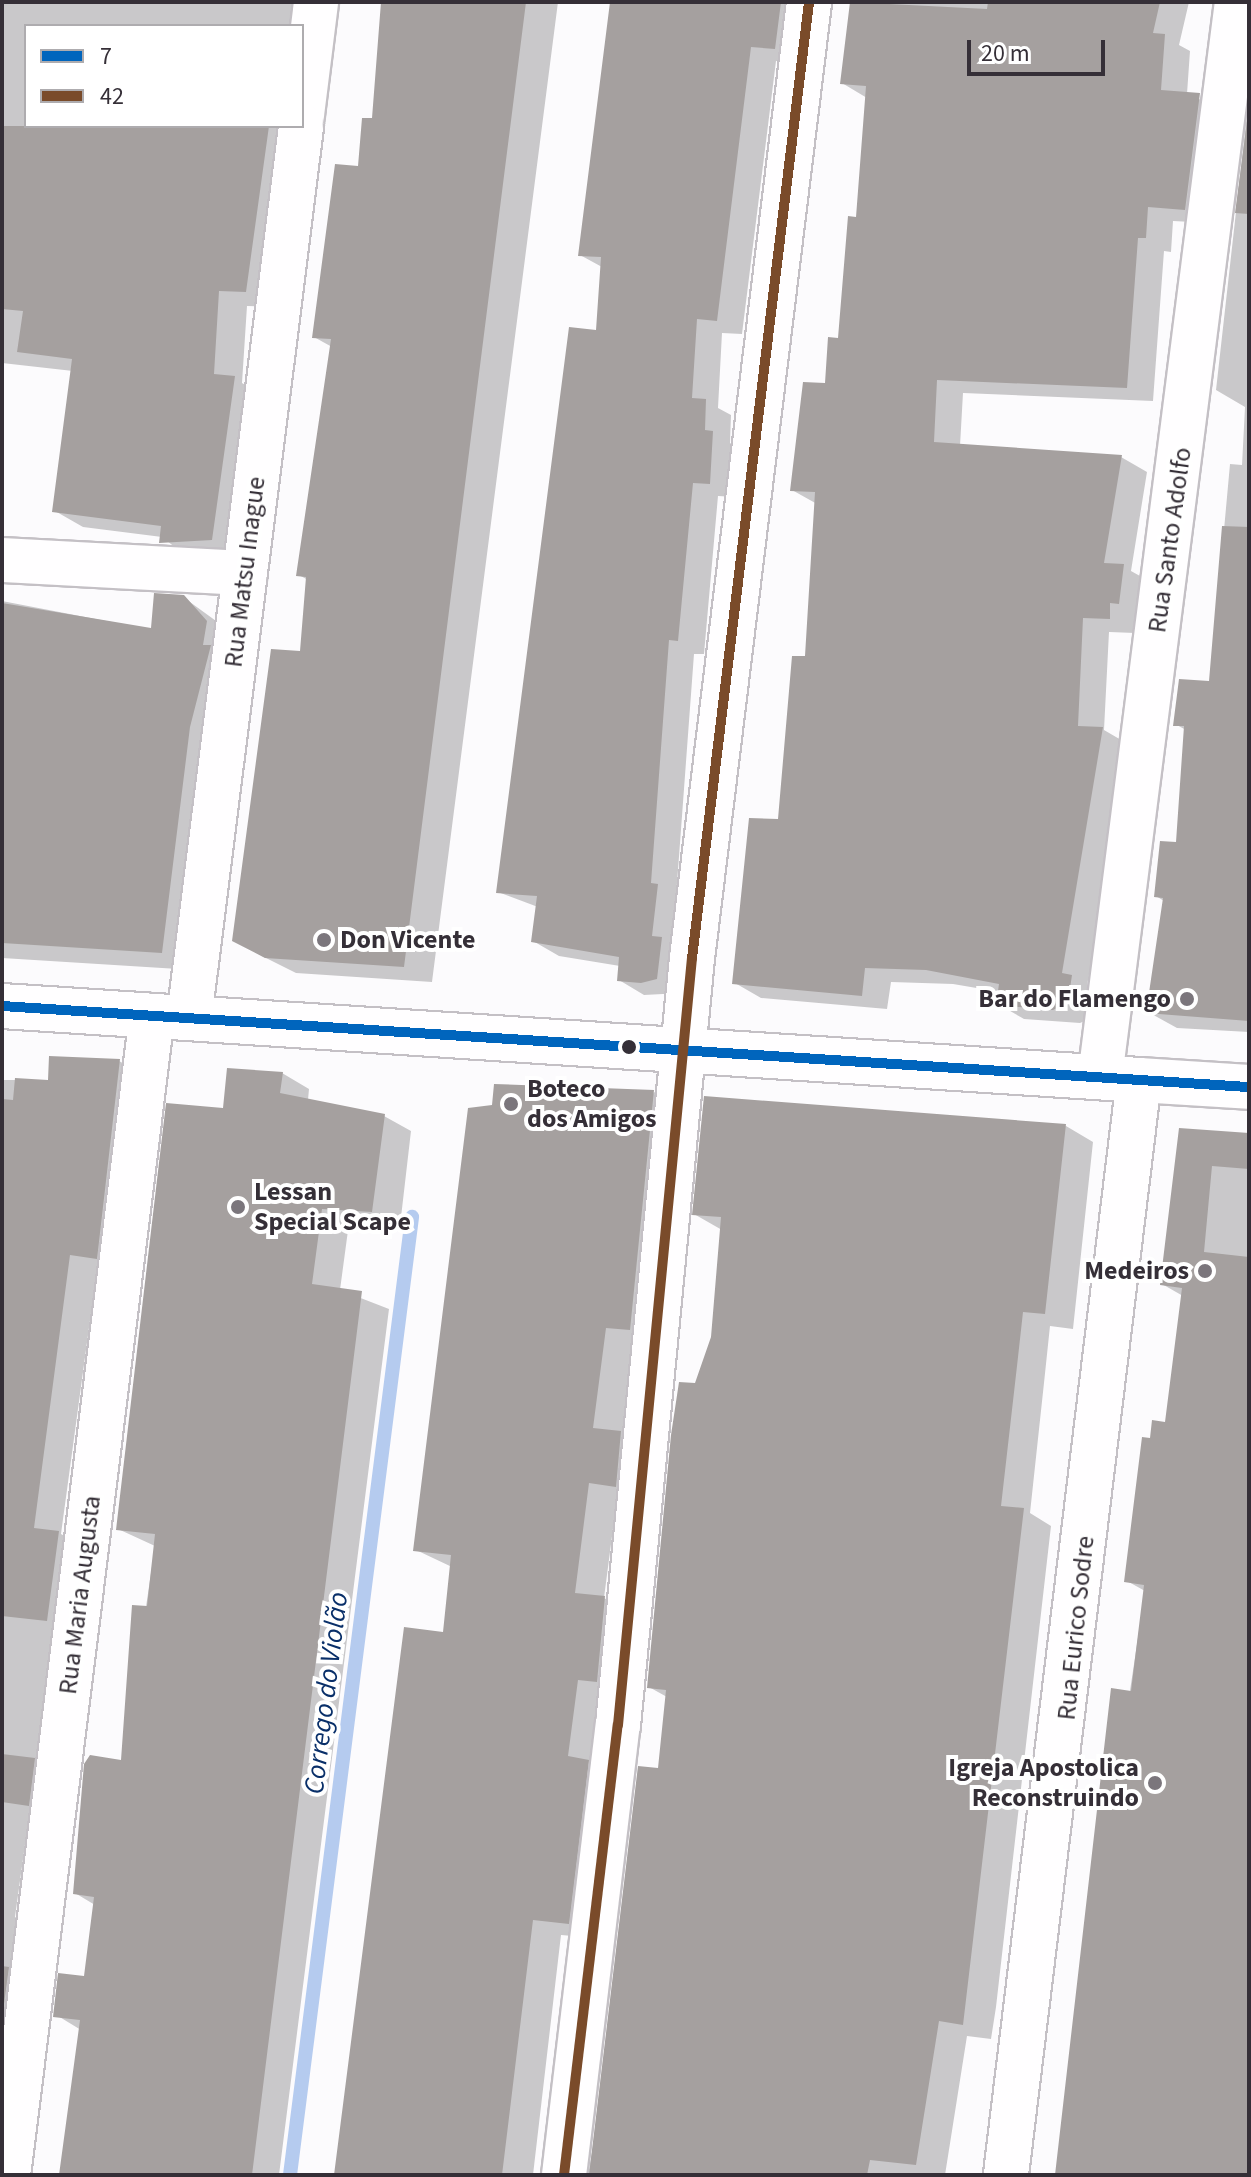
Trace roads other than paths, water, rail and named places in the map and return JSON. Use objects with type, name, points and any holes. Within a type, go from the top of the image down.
[{"type":"street","points":[[304,99],[316,2]]},
{"type":"street","points":[[564,2175],[685,1050],[809,2]]},
{"type":"street","name":"Rua Santo Adolfo","points":[[1120,1078],[1237,2]]},
{"type":"street","name":"Rua Matsu Inague","points":[[171,1017],[245,573],[301,128]]},
{"type":"street","points":[[2,560],[245,573]]},
{"type":"street","points":[[2,1006],[1249,1087]]},
{"type":"street","name":"Rua Maria Augusta","points":[[8,2175],[171,1017]]},
{"type":"street","name":"Rua Eurico Sodre","points":[[1006,2175],[1120,1078]]},
{"type":"waterway","name":"Corrego do Violão","points":[[290,2175],[412,1217]]},
{"type":"place","name":"Don Vicente","points":[[324,940]]},
{"type":"place","name":"Bar do Flamengo","points":[[1187,999]]},
{"type":"place","name":"Boteco dos Amigos","points":[[511,1104]]},
{"type":"place","name":"Lessan Special Scape","points":[[238,1207]]},
{"type":"place","name":"Medeiros","points":[[1205,1271]]},
{"type":"place","name":"Igreja Apostolica Reconstruindo","points":[[1155,1783]]}]
